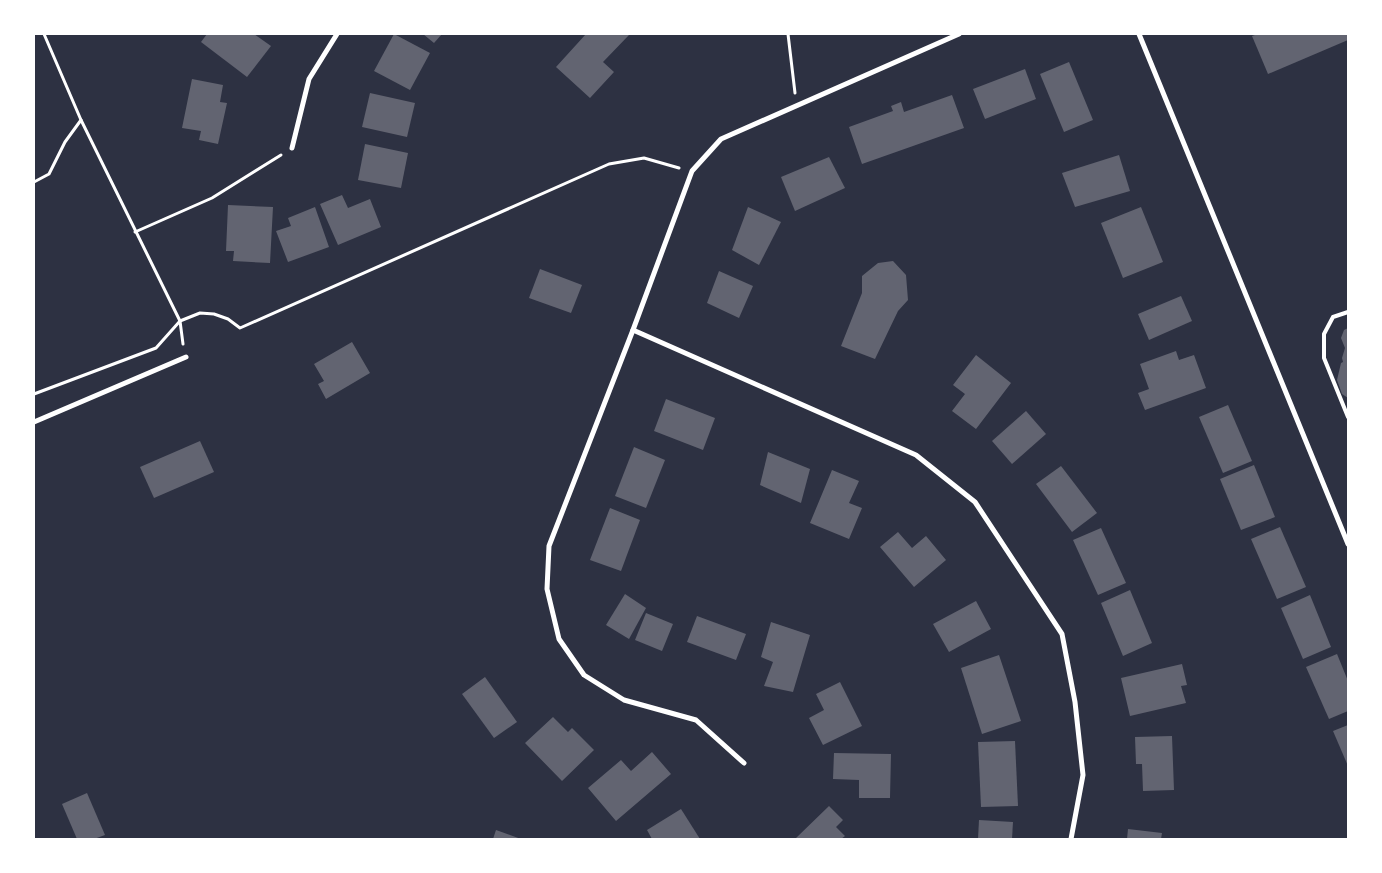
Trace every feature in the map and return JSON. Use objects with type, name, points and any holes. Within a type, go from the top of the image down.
[{"type":"street","points":[[292,148],[309,79],[337,34]]},
{"type":"street","points":[[744,763],[696,720],[624,700],[584,675],[559,639],[547,589],[548,546],[633,330],[692,171],[722,139],[959,34]]},
{"type":"street","points":[[1139,34],[1348,544]]},
{"type":"street","points":[[633,330],[916,455],[975,502],[1062,634],[1075,702],[1083,775],[1072,839]]},
{"type":"street","points":[[34,422],[186,357]]},
{"type":"lane","points":[[1348,312],[1333,317],[1324,334],[1324,358],[1348,416]]},
{"type":"path","points":[[44,34],[81,120],[180,321],[186,357]]},
{"type":"path","points":[[788,34],[797,107]]},
{"type":"path","points":[[34,182],[49,174],[65,142],[81,120]]},
{"type":"path","points":[[135,232],[212,198],[292,148]]},
{"type":"path","points":[[34,394],[156,348],[180,321],[200,313],[214,314],[228,319],[240,328],[609,164],[644,158],[692,171]]},
{"type":"building","points":[[207,34],[254,34],[271,46],[247,77],[201,42]]},
{"type":"building","points":[[394,34],[430,53],[410,90],[374,71]]},
{"type":"building","points":[[423,34],[442,34],[434,43]]},
{"type":"building","points":[[586,34],[629,35],[603,62],[614,72],[590,98],[556,67]]},
{"type":"building","points":[[1258,34],[1348,34],[1348,40],[1268,74],[1252,36]]},
{"type":"building","points":[[1069,62],[1093,120],[1064,132],[1040,74]]},
{"type":"building","points":[[1025,69],[1036,99],[985,119],[973,89]]},
{"type":"building","points":[[192,79],[223,85],[220,102],[227,103],[218,144],[199,140],[201,131],[182,128]]},
{"type":"building","points":[[370,93],[415,103],[407,137],[362,127]]},
{"type":"building","points":[[952,95],[964,128],[862,164],[849,127],[893,111],[891,106],[901,102],[904,112]]},
{"type":"building","points":[[365,144],[408,153],[401,188],[358,180]]},
{"type":"building","points":[[1119,155],[1130,191],[1075,207],[1062,173]]},
{"type":"building","points":[[829,157],[845,188],[795,211],[781,177]]},
{"type":"building","points":[[342,195],[348,208],[370,199],[381,227],[338,245],[320,204]]},
{"type":"building","points":[[228,205],[273,207],[270,263],[233,261],[234,251],[226,251]]},
{"type":"building","points":[[315,207],[329,247],[288,262],[276,231],[291,226],[288,218]]},
{"type":"building","points":[[748,207],[781,222],[759,265],[732,250]]},
{"type":"building","points":[[1141,207],[1163,262],[1123,278],[1101,223]]},
{"type":"building","points":[[893,261],[906,275],[908,300],[898,311],[875,359],[841,346],[862,293],[862,276],[878,263]]},
{"type":"building","points":[[540,269],[582,285],[571,313],[529,298]]},
{"type":"building","points":[[719,271],[753,286],[739,318],[707,303]]},
{"type":"building","points":[[1181,296],[1192,321],[1149,340],[1138,314]]},
{"type":"building","points":[[1348,328],[1348,398],[1342,394],[1337,380],[1345,348],[1341,338],[1344,330]]},
{"type":"building","points":[[352,342],[370,373],[326,399],[318,384],[324,381],[314,364]]},
{"type":"building","points":[[1176,351],[1179,360],[1194,355],[1206,388],[1145,410],[1138,393],[1149,389],[1140,364]]},
{"type":"building","points":[[976,355],[1011,383],[976,429],[952,411],[965,394],[953,385]]},
{"type":"building","points":[[666,399],[715,418],[703,450],[654,431]]},
{"type":"building","points":[[1228,405],[1252,461],[1223,473],[1199,417]]},
{"type":"building","points":[[1026,411],[1046,434],[1012,464],[992,441]]},
{"type":"building","points":[[200,441],[214,472],[154,498],[140,467]]},
{"type":"building","points":[[634,447],[665,460],[646,508],[615,496]]},
{"type":"building","points":[[768,452],[810,469],[801,503],[760,485]]},
{"type":"building","points":[[1254,465],[1275,517],[1241,530],[1220,479]]},
{"type":"building","points":[[1061,466],[1097,513],[1072,532],[1036,484]]},
{"type":"building","points":[[832,470],[859,481],[849,503],[862,508],[849,539],[810,523]]},
{"type":"building","points":[[610,508],[640,520],[621,571],[590,560]]},
{"type":"building","points":[[1280,527],[1306,587],[1277,599],[1251,539]]},
{"type":"building","points":[[1101,528],[1126,583],[1098,595],[1073,540]]},
{"type":"building","points":[[898,532],[912,548],[926,536],[946,560],[914,587],[880,547]]},
{"type":"building","points":[[1130,590],[1152,643],[1123,656],[1101,603]]},
{"type":"building","points":[[625,594],[646,608],[629,639],[606,625]]},
{"type":"building","points":[[1310,595],[1331,647],[1303,659],[1281,608]]},
{"type":"building","points":[[976,601],[991,629],[949,652],[933,624]]},
{"type":"building","points":[[646,613],[673,624],[662,651],[635,640]]},
{"type":"building","points":[[697,616],[746,634],[736,660],[687,642]]},
{"type":"building","points":[[771,622],[810,635],[793,692],[764,686],[773,662],[761,657]]},
{"type":"building","points":[[1337,654],[1348,681],[1348,711],[1329,719],[1306,667]]},
{"type":"building","points":[[999,655],[1021,721],[982,734],[961,668]]},
{"type":"building","points":[[1182,664],[1187,685],[1181,686],[1186,703],[1130,716],[1121,678]]},
{"type":"building","points":[[485,677],[517,722],[494,738],[462,694]]},
{"type":"building","points":[[840,682],[862,726],[823,745],[809,718],[824,710],[816,694]]},
{"type":"building","points":[[553,717],[568,732],[572,728],[594,750],[562,781],[525,743]]},
{"type":"building","points":[[1348,725],[1348,766],[1333,731]]},
{"type":"building","points":[[1172,736],[1174,790],[1143,791],[1142,764],[1136,764],[1135,737]]},
{"type":"building","points":[[1015,741],[1018,806],[981,807],[978,742]]},
{"type":"building","points":[[652,752],[671,774],[616,821],[588,788],[621,760],[631,771]]},
{"type":"building","points":[[834,753],[891,754],[890,798],[859,798],[859,780],[833,779]]},
{"type":"building","points":[[87,793],[105,835],[94,839],[77,839],[62,804]]},
{"type":"building","points":[[829,806],[843,820],[836,827],[845,836],[841,839],[795,839]]},
{"type":"building","points":[[681,809],[700,839],[652,839],[647,830]]},
{"type":"building","points":[[979,820],[1013,822],[1012,839],[978,839]]},
{"type":"building","points":[[1128,829],[1162,833],[1161,839],[1127,839]]},
{"type":"building","points":[[496,830],[521,839],[493,839]]}]
